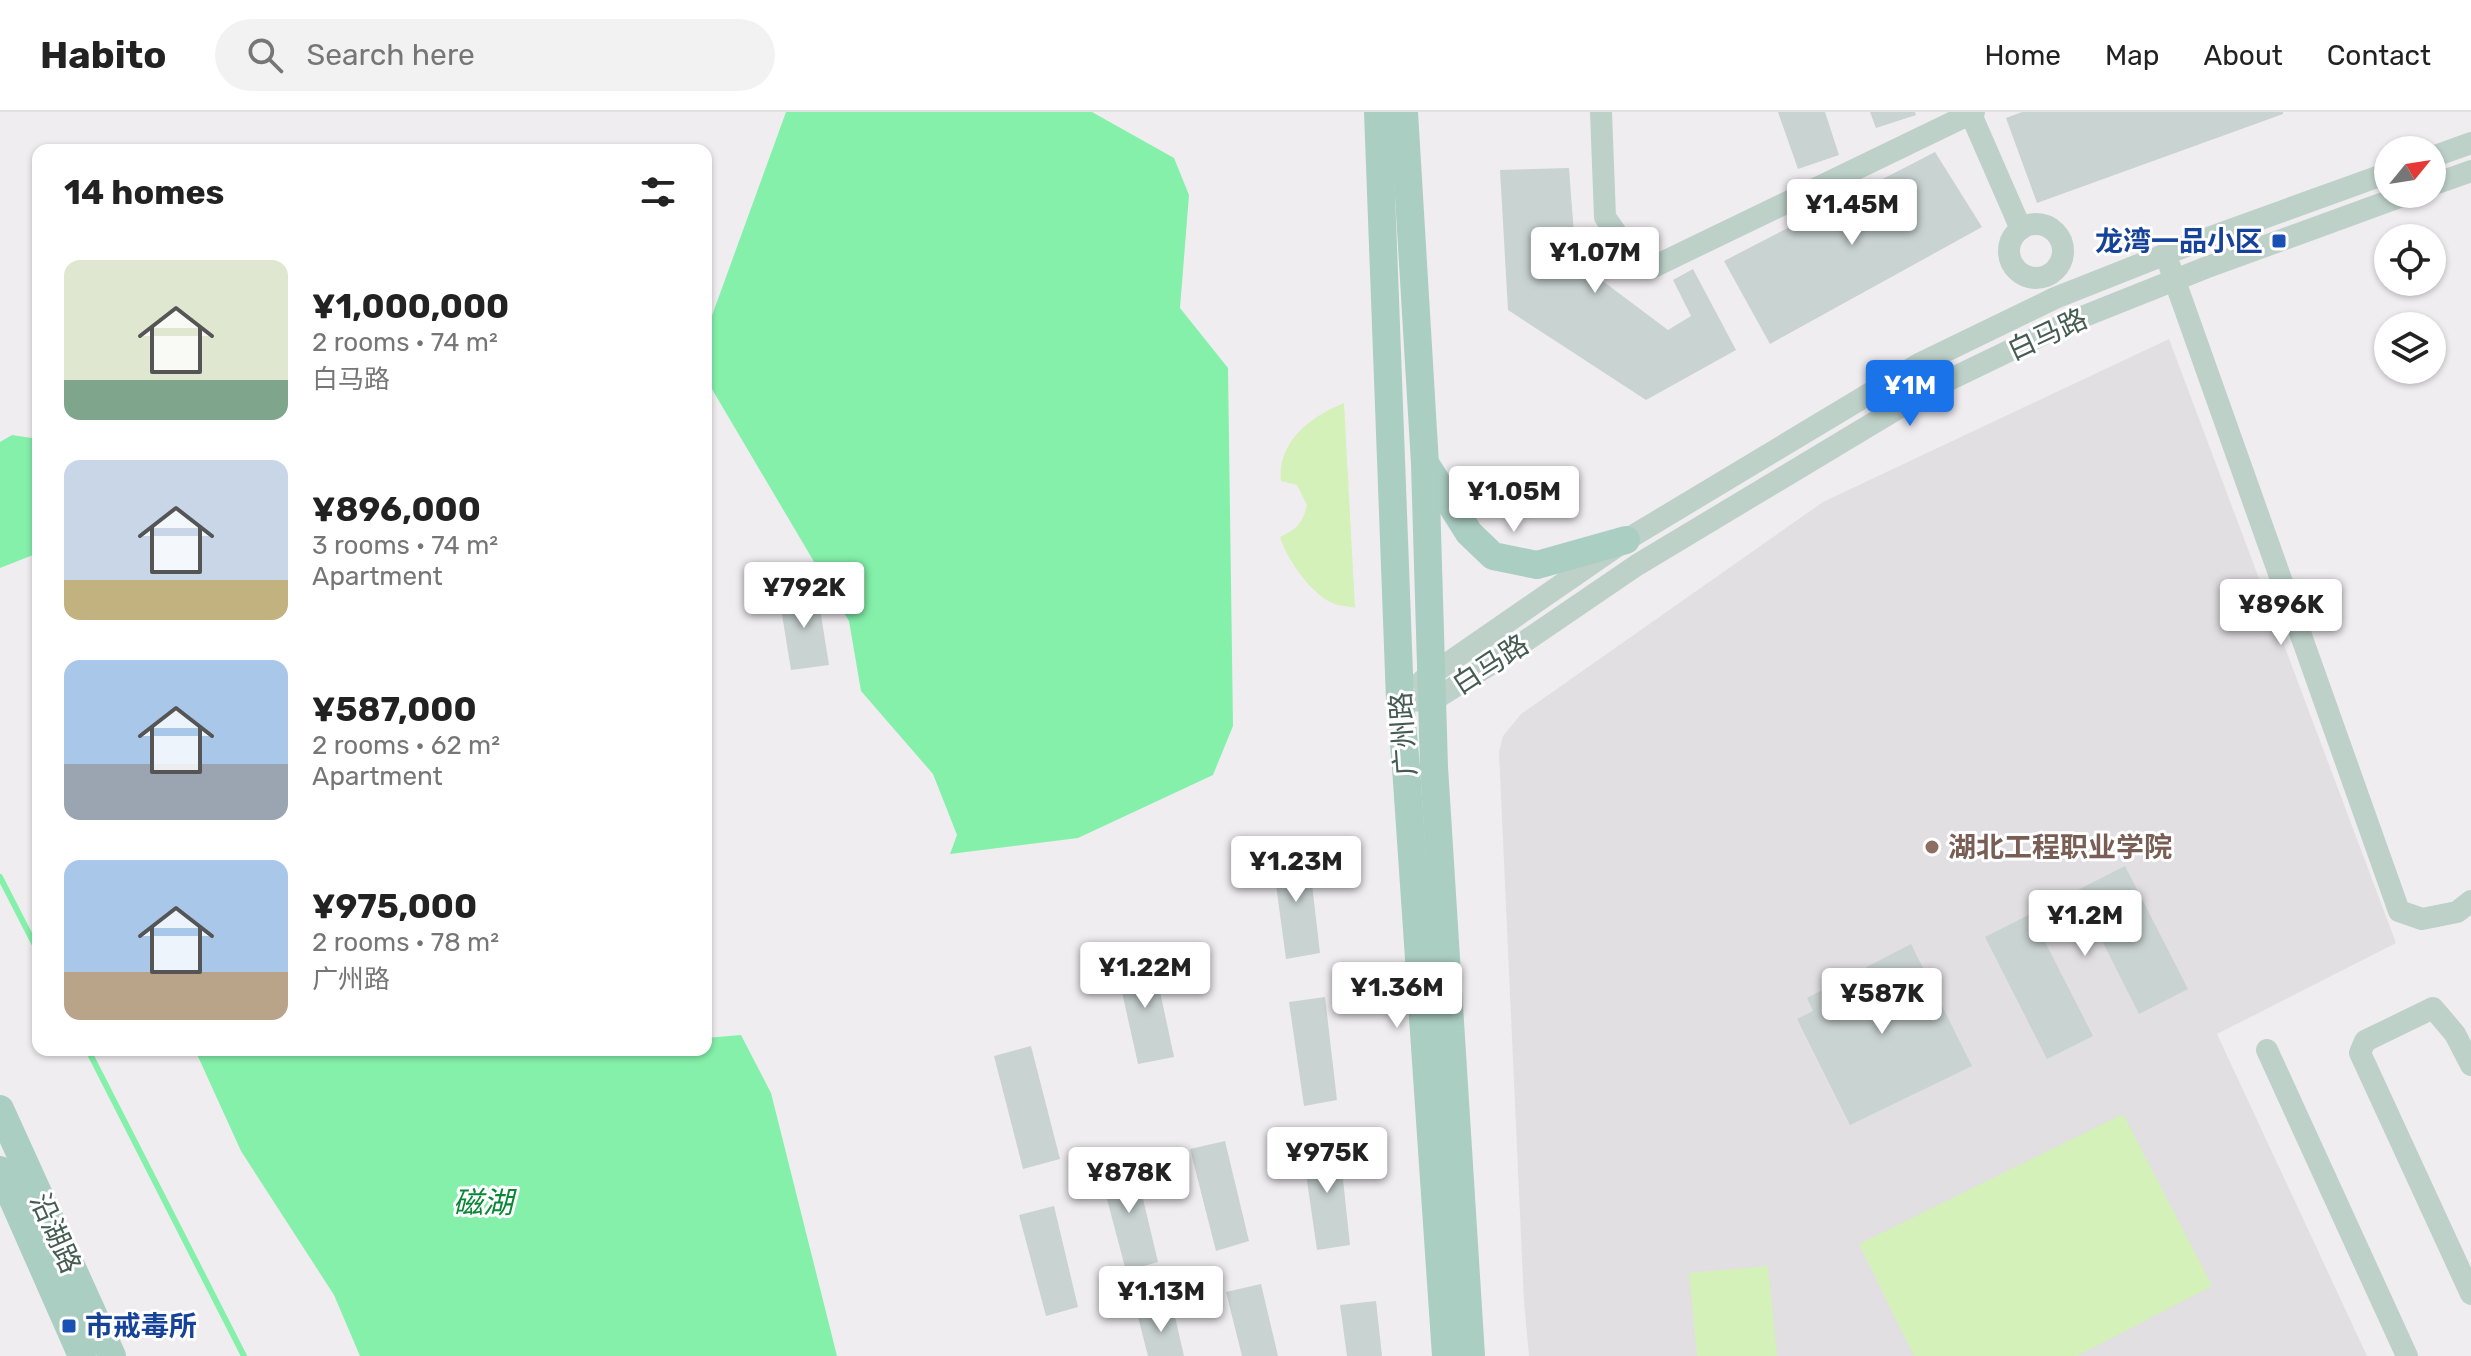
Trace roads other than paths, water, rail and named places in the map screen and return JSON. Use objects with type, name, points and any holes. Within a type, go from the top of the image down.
[{"type":"main road","name":"广州路","points":[[1378,112],[1400,700],[1446,1356]]},
{"type":"main road","name":"广州路","points":[[1404,112],[1425,464],[1434,767],[1471,1356]]},
{"type":"main road","points":[[1425,464],[1469,533],[1493,556],[1537,565],[1626,540]]},
{"type":"main road","name":"沿湖路","points":[[0,1109],[112,1356]]},
{"type":"main road","name":"沿湖路","points":[[0,1170],[82,1356]]},
{"type":"street","points":[[1601,112],[1605,217],[1630,253],[1651,268],[1972,113],[2021,229]]},
{"type":"street","points":[[2446,152],[2471,143]]},
{"type":"street","points":[[2446,180],[2471,171]]},
{"type":"street","name":"白马路","points":[[1431,688],[1626,540],[1919,364],[2055,298],[2374,178]]},
{"type":"street","name":"白马路","points":[[1400,700],[1499,659],[1637,565],[1930,389],[2067,323],[2374,207]]},
{"type":"street","points":[[2038,224],[2054,231],[2069,264],[2047,277],[2029,278],[2022,284],[2009,251],[2014,235],[2021,229],[2038,224]]},
{"type":"street","points":[[2166,254],[2399,911],[2422,919],[2457,912],[2471,901]]},
{"type":"street","points":[[2471,1065],[2455,1034],[2433,1008],[2365,1041],[2360,1053],[2471,1294]]},
{"type":"street","points":[[2267,1050],[2407,1356]]},
{"type":"water","points":[[786,112],[1092,112],[1174,158],[1189,195],[1180,308],[1228,368],[1233,726],[1213,775],[1078,838],[950,854],[957,835],[933,774],[861,691],[849,621],[712,389],[712,316]]},
{"type":"water","points":[[12,435],[32,438],[32,555],[0,568],[0,442]]},
{"type":"water","name":"磁湖","points":[[741,1035],[771,1093],[837,1356],[360,1356],[334,1295],[241,1151],[198,1056],[712,1056],[712,1037]]},
{"type":"waterway","points":[[0,877],[32,939]]},
{"type":"waterway","points":[[91,1056],[244,1356]]},
{"type":"place","name":"龙湾一品小区","points":[[2279,241]]},
{"type":"place","name":"湖北工程职业学院","points":[[1932,847]]},
{"type":"place","name":"市戒毒所","points":[[69,1326]]}]
